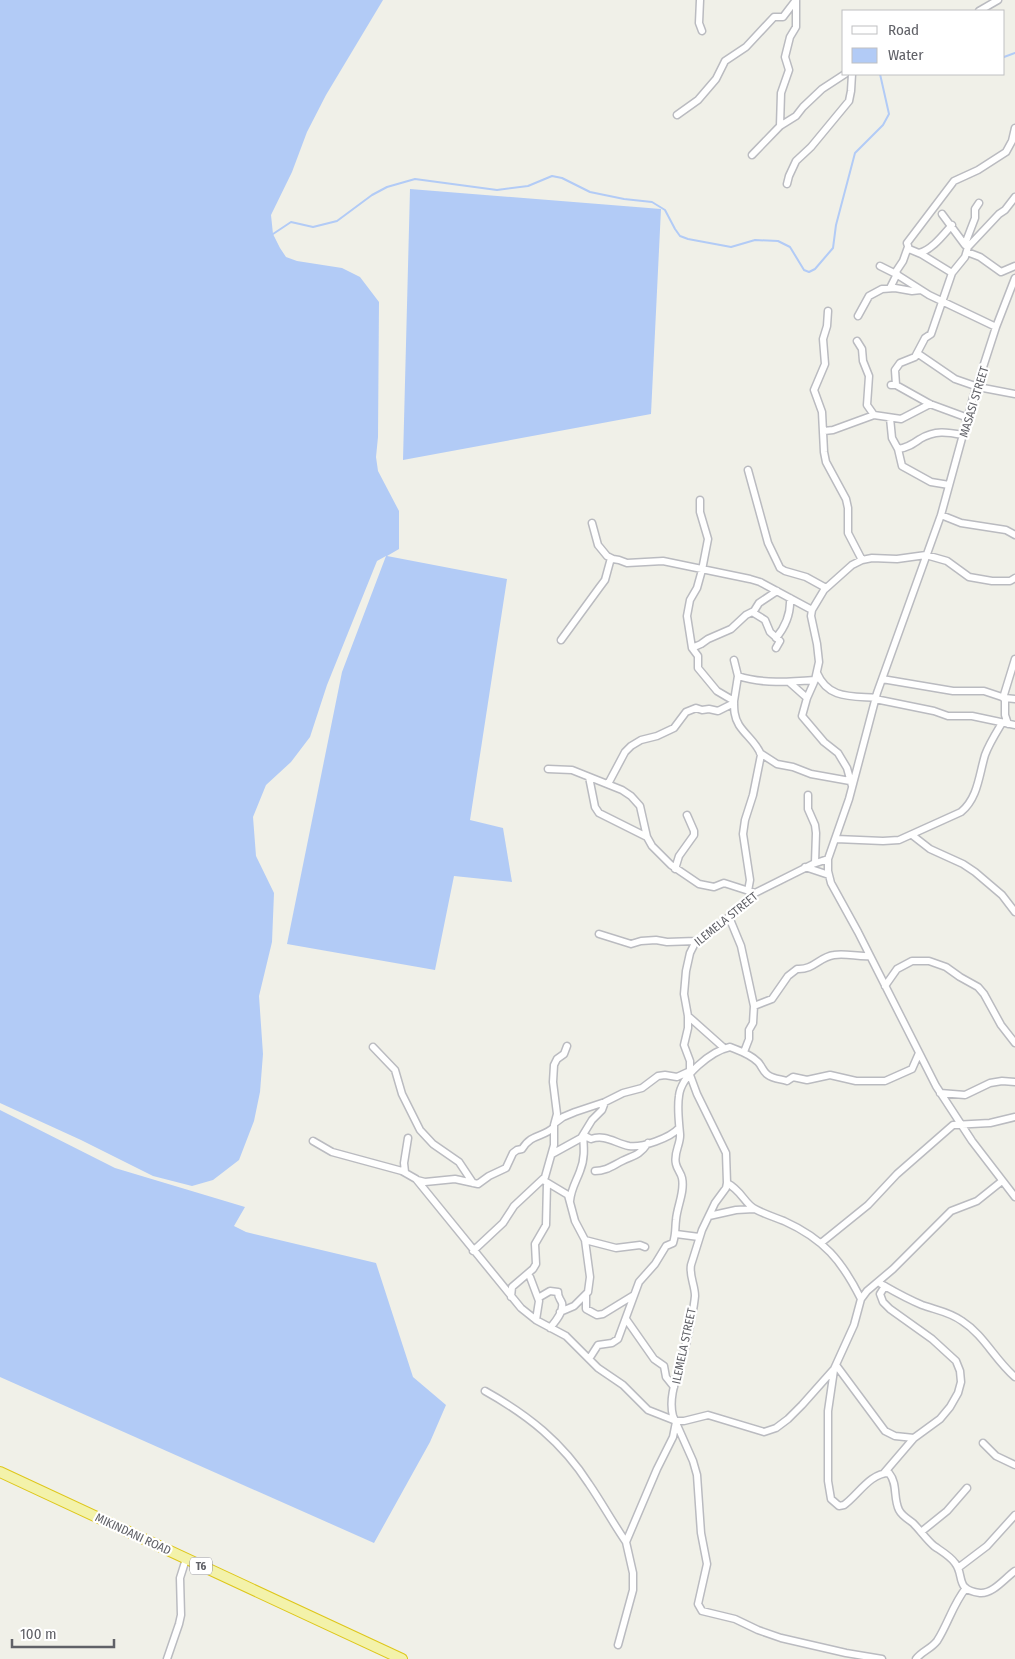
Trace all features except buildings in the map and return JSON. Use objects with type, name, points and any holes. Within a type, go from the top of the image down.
[{"type":"highway","name":"MIKINDANI ROAD","points":[[0,1472],[402,1659]]},
{"type":"street","points":[[700,0],[699,23],[702,32]]},
{"type":"street","points":[[677,115],[688,108],[707,90],[716,79],[725,61],[746,47],[774,18],[783,17],[796,0]]},
{"type":"street","points":[[780,126],[780,93],[789,70],[785,57],[790,37],[796,26],[796,0]]},
{"type":"street","points":[[981,10],[998,0]]},
{"type":"street","points":[[752,155],[780,126],[796,116],[825,87],[843,75]]},
{"type":"street","points":[[787,184],[796,161],[811,147],[849,101],[852,75]]},
{"type":"street","points":[[890,288],[903,261],[908,247],[907,243],[951,184],[958,178],[972,173],[1006,152],[1012,141],[1015,128]]},
{"type":"street","points":[[966,248],[1005,210],[1015,197]]},
{"type":"street","points":[[968,418],[930,404],[894,385],[898,365],[915,357],[925,338],[931,334],[952,273],[965,257],[979,203]]},
{"type":"street","points":[[942,214],[952,225],[966,248],[1001,272],[1015,266]]},
{"type":"street","points":[[919,254],[929,249],[952,225]]},
{"type":"street","points":[[908,247],[909,250],[952,273]]},
{"type":"street","points":[[880,266],[921,290],[996,327]]},
{"type":"street","name":"MASASI STREET","points":[[828,859],[836,838],[875,698],[941,515],[996,327],[1015,278]]},
{"type":"street","points":[[858,316],[869,296],[882,289],[921,290]]},
{"type":"street","points":[[828,312],[827,326],[823,339],[825,364],[813,388],[822,412],[826,462],[847,502],[848,533],[862,560]]},
{"type":"street","points":[[857,341],[862,349],[863,361],[869,376],[867,405],[874,415]]},
{"type":"street","points":[[917,353],[955,379],[978,387],[1015,394]]},
{"type":"street","points":[[824,431],[833,430],[874,415],[906,418],[930,404]]},
{"type":"street","points":[[890,418],[892,438],[905,468],[931,482],[950,485]]},
{"type":"street","points":[[898,449],[911,445],[932,433],[946,432],[963,435]]},
{"type":"street","points":[[748,470],[768,543],[780,568],[806,577],[826,588]]},
{"type":"street","points":[[700,500],[700,512],[708,534],[702,570],[697,588],[690,600],[687,616],[692,648],[698,656],[698,668],[717,690],[734,702]]},
{"type":"street","points":[[941,515],[961,523],[1006,530],[1015,535]]},
{"type":"street","points":[[592,523],[598,545],[611,558],[627,563],[658,560],[750,579],[812,610]]},
{"type":"street","points":[[734,660],[738,676],[734,711],[739,725],[760,753],[777,764],[851,784],[847,768],[838,753],[824,742],[802,717],[807,698],[815,680],[819,654],[812,623],[812,610],[826,588],[845,570],[862,560],[872,558],[916,558],[926,555],[947,561],[969,577],[992,581],[1010,581],[1015,578]]},
{"type":"street","points":[[561,640],[604,580],[611,558]]},
{"type":"street","points":[[692,648],[731,629],[752,612],[759,603],[776,591]]},
{"type":"street","points":[[776,638],[789,616],[790,598]]},
{"type":"street","points":[[752,612],[765,620],[770,632],[780,641],[776,648]]},
{"type":"street","points":[[836,838],[883,841],[899,840],[954,816],[966,808],[976,789],[986,753],[1006,724],[1004,698],[1015,659]]},
{"type":"street","points":[[816,671],[820,681],[832,692],[875,698],[934,711],[948,716],[972,716],[1006,724]]},
{"type":"street","points":[[738,676],[753,680],[789,682],[815,680]]},
{"type":"street","points":[[882,679],[953,691],[984,691],[1004,698],[1015,699]]},
{"type":"street","points":[[789,682],[807,698]]},
{"type":"street","points":[[608,784],[625,752],[636,742],[657,736],[674,728],[686,712],[697,707],[702,710],[709,709],[718,712],[734,702]]},
{"type":"street","points":[[748,891],[750,880],[743,834],[745,820],[753,796],[760,753]]},
{"type":"street","points":[[548,769],[572,770],[622,790],[640,806],[647,837],[652,846],[676,869],[699,884],[714,887],[724,883],[757,893]]},
{"type":"street","points":[[589,777],[594,807],[599,813],[647,837]]},
{"type":"street","points":[[808,795],[808,809],[815,825],[816,833],[815,863]]},
{"type":"street","points":[[676,869],[679,856],[694,835],[686,815]]},
{"type":"street","points":[[912,835],[930,849],[963,864],[975,872],[1002,895],[1015,912]]},
{"type":"street","points":[[828,859],[829,875],[834,889],[940,1093],[1015,1197]]},
{"type":"street","name":"ILEMELA STREET","points":[[626,1542],[657,1469],[673,1437],[676,1422],[671,1408],[674,1388],[688,1336],[694,1296],[690,1268],[699,1237],[715,1203],[726,1188],[726,1153],[707,1118],[690,1073],[690,1061],[684,1045],[688,1028],[688,1016],[684,994],[690,953],[696,941],[716,929],[747,899],[805,867],[828,859]]},
{"type":"street","points":[[805,867],[829,875]]},
{"type":"street","points":[[729,917],[741,946],[754,1006],[754,1023],[749,1030],[749,1039],[744,1052]]},
{"type":"street","points":[[599,934],[631,944],[656,940],[667,942],[696,941]]},
{"type":"street","points":[[754,1006],[772,999],[788,976],[797,969],[812,967],[832,955],[870,956]]},
{"type":"street","points":[[885,986],[897,969],[912,961],[929,961],[946,967],[978,987],[1001,1025],[1015,1043]]},
{"type":"street","points":[[688,1016],[724,1048]]},
{"type":"street","points":[[511,1297],[512,1287],[533,1269],[536,1264],[535,1244],[539,1234],[546,1225],[545,1182],[554,1145],[557,1112],[553,1082],[554,1065],[557,1059],[564,1054],[568,1046]]},
{"type":"street","points":[[373,1047],[395,1070],[402,1094],[420,1130],[434,1144],[459,1162],[473,1183]]},
{"type":"street","points":[[589,1359],[598,1345],[612,1343],[618,1339],[642,1277],[655,1264],[666,1246],[673,1243],[676,1234],[676,1219],[682,1183],[682,1178],[676,1166],[675,1155],[680,1138],[679,1096],[680,1090],[690,1073],[702,1061],[724,1048],[730,1047],[744,1052],[757,1061],[766,1074],[771,1077],[787,1081],[792,1077],[807,1080],[830,1075],[866,1082],[885,1080],[908,1071],[915,1065],[918,1053]]},
{"type":"street","points":[[417,1180],[430,1182],[454,1179],[478,1184],[506,1168],[516,1151],[522,1149],[527,1141],[549,1132],[563,1117],[605,1102],[623,1093],[642,1088],[660,1076],[677,1077],[690,1073]]},
{"type":"street","points":[[940,1093],[964,1095],[990,1083],[1002,1081],[1015,1082]]},
{"type":"street","points":[[552,1154],[581,1138],[592,1120],[602,1110],[605,1102]]},
{"type":"street","points":[[821,1243],[868,1205],[891,1180],[953,1125],[990,1123],[1015,1117]]},
{"type":"street","points":[[583,1135],[591,1139],[598,1136],[628,1146],[667,1138],[679,1128]]},
{"type":"street","points":[[570,1202],[571,1191],[580,1173],[585,1154],[583,1135]]},
{"type":"street","points":[[405,1172],[404,1163],[408,1138]]},
{"type":"street","points":[[313,1141],[337,1154],[405,1172],[417,1180],[520,1308],[536,1320],[566,1336],[598,1368],[623,1386],[648,1410],[676,1422],[708,1415],[764,1432],[776,1428],[788,1420],[817,1390],[835,1367],[854,1325],[861,1299],[867,1291],[950,1211],[977,1201],[1002,1181]]},
{"type":"street","points":[[595,1171],[606,1170],[634,1157],[648,1143]]},
{"type":"street","points":[[545,1182],[566,1193],[575,1221],[585,1240],[590,1277],[589,1290],[586,1296],[573,1306],[560,1312]]},
{"type":"street","points":[[473,1251],[503,1223],[514,1206],[545,1182]]},
{"type":"street","points":[[726,1184],[738,1190],[755,1209],[783,1220],[821,1243],[834,1255],[861,1299]]},
{"type":"street","points":[[709,1216],[736,1210],[755,1209]]},
{"type":"street","points":[[676,1234],[699,1237]]},
{"type":"street","points":[[585,1240],[616,1248],[640,1245],[646,1247]]},
{"type":"street","points":[[530,1278],[538,1298],[539,1306],[536,1320]]},
{"type":"street","points":[[878,1282],[903,1297],[946,1312],[964,1322],[990,1349],[1004,1368],[1015,1377]]},
{"type":"street","points":[[835,1367],[827,1427],[828,1481],[831,1499],[839,1506],[844,1505],[872,1480],[884,1473],[914,1438],[940,1419],[958,1393],[961,1382],[960,1371],[956,1361],[883,1302],[880,1294],[884,1286]]},
{"type":"street","points":[[538,1298],[550,1291],[557,1291],[562,1304],[558,1318],[550,1328]]},
{"type":"street","points":[[586,1296],[586,1309],[597,1315],[603,1314],[634,1296]]},
{"type":"street","points":[[626,1319],[654,1359],[664,1367],[666,1377],[674,1388]]},
{"type":"street","points":[[835,1367],[885,1431],[895,1436],[914,1438]]},
{"type":"street","points":[[485,1391],[521,1413],[558,1445],[589,1483],[626,1542],[633,1573],[633,1590],[618,1645]]},
{"type":"street","points":[[676,1422],[697,1475],[701,1533],[708,1564],[698,1604],[702,1611],[735,1618],[751,1627],[781,1638],[882,1659]]},
{"type":"street","points":[[983,1443],[996,1456],[1015,1466]]},
{"type":"street","points":[[884,1473],[890,1473],[892,1477],[898,1507],[902,1515],[954,1561],[958,1568],[960,1579],[966,1588],[979,1592],[988,1591],[1015,1571]]},
{"type":"street","points":[[921,1532],[947,1511],[967,1488]]},
{"type":"street","points":[[958,1568],[987,1546],[1015,1515]]},
{"type":"street","points":[[167,1659],[181,1615],[180,1578],[186,1559]]},
{"type":"street","points":[[916,1659],[936,1642],[956,1601],[966,1588]]},
{"type":"water","points":[[0,0],[383,0],[326,95],[307,132],[292,172],[271,215],[273,234],[286,257],[297,261],[342,268],[360,277],[379,302],[378,437],[376,457],[378,471],[399,511],[399,549],[387,556],[507,579],[470,820],[503,828],[512,882],[454,876],[435,970],[287,944],[342,672],[386,556],[377,561],[327,685],[310,737],[291,762],[266,785],[253,817],[256,856],[274,893],[272,942],[259,996],[263,1054],[260,1092],[254,1121],[239,1160],[213,1180],[192,1186],[153,1176],[0,1103]]},
{"type":"water","points":[[410,189],[661,209],[651,414],[403,460]]},
{"type":"water","points":[[0,1110],[115,1168],[245,1207],[234,1226],[246,1232],[376,1263],[413,1377],[446,1405],[430,1442],[374,1543],[0,1377]]},
{"type":"waterway","points":[[1005,57],[1015,53]]},
{"type":"waterway","points":[[273,234],[291,222],[313,227],[337,221],[372,195],[387,187],[415,179],[497,190],[528,186],[552,176],[562,178],[590,192],[652,202],[665,210],[680,236],[688,239],[731,247],[755,240],[778,241],[790,247],[804,270],[809,272],[815,269],[833,248],[836,225],[855,153],[883,125],[889,114],[880,75]]}]
